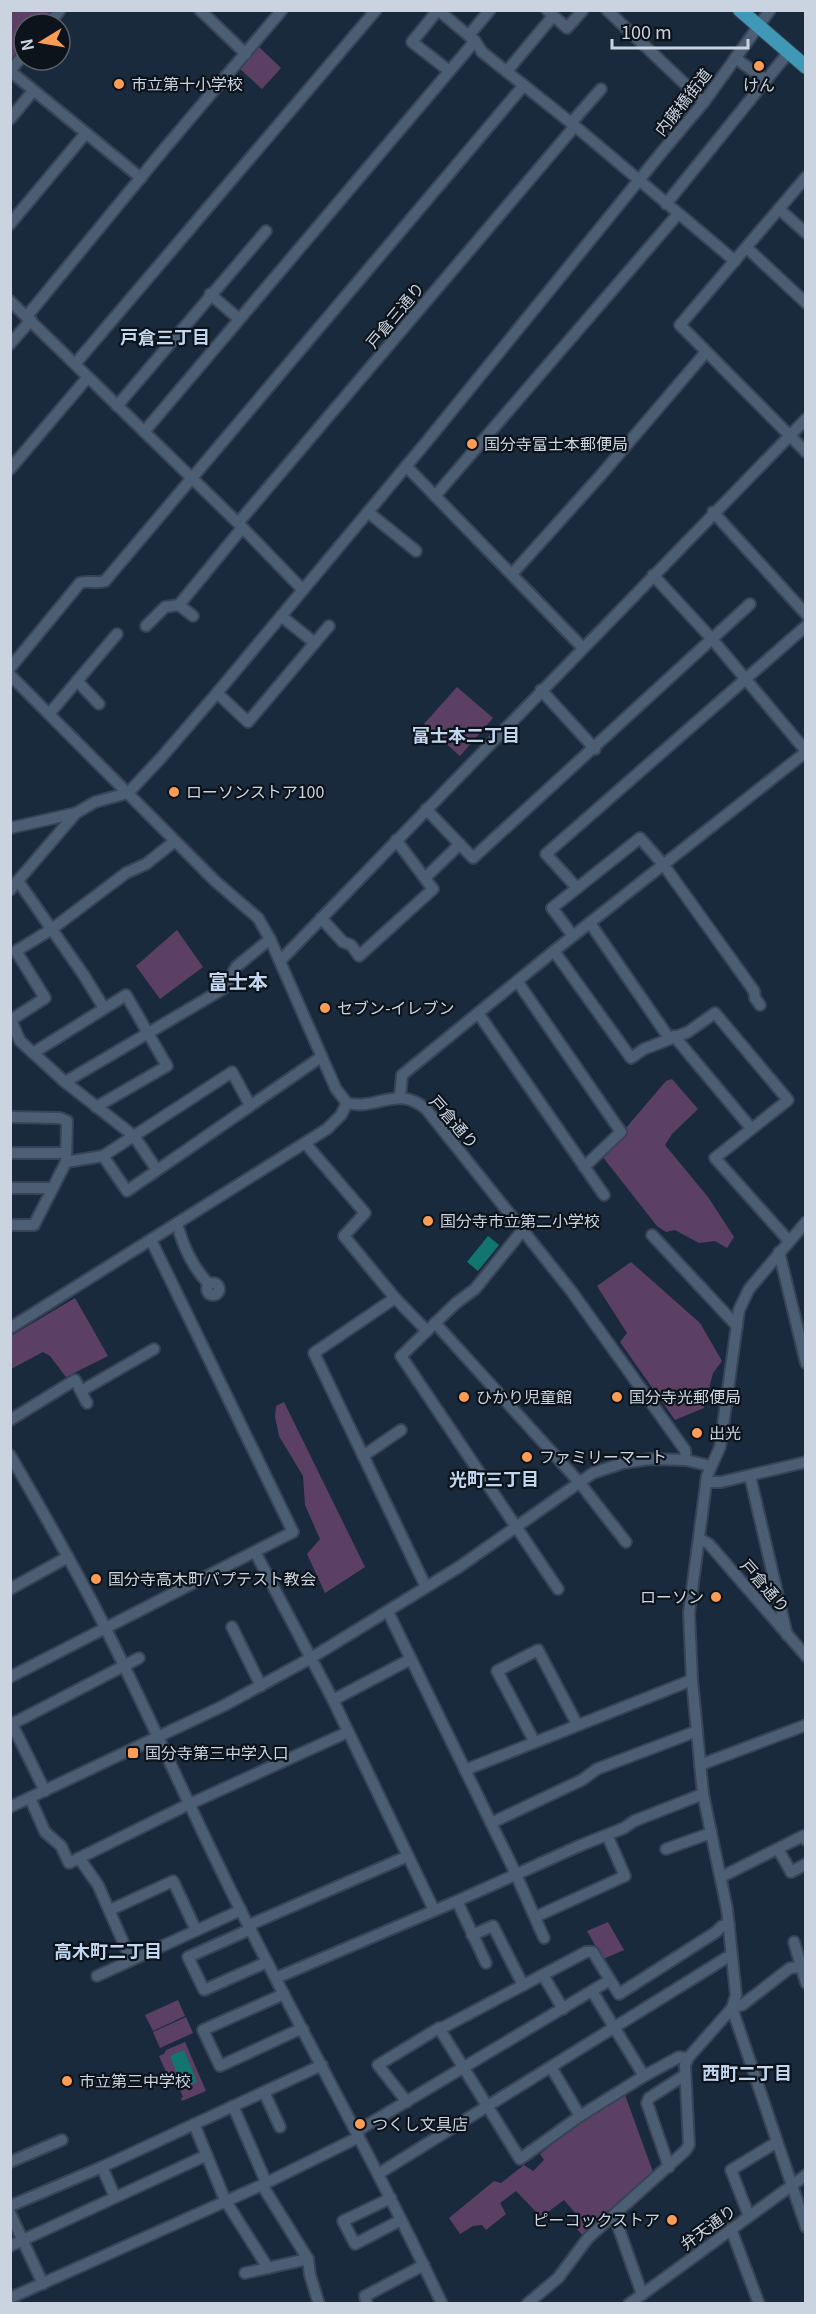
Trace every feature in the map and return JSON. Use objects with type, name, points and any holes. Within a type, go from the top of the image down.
[{"type":"main road","points":[[740,10],[806,67]]},
{"type":"main road","points":[[753,10],[757,27]]},
{"type":"street","points":[[200,10],[246,54]]},
{"type":"street","points":[[10,344],[141,178],[282,10]]},
{"type":"street","points":[[75,364],[376,10]]},
{"type":"street","points":[[448,70],[412,42],[438,10],[472,38],[482,52],[735,261]]},
{"type":"street","points":[[144,432],[448,70],[490,10]]},
{"type":"street","points":[[507,71],[550,13],[567,28],[584,10]]},
{"type":"street","points":[[607,10],[704,102]]},
{"type":"street","name":"内藤橋街道","points":[[128,793],[218,693],[406,466],[704,102],[770,10]]},
{"type":"street","points":[[666,204],[788,53]]},
{"type":"street","points":[[735,58],[766,80]]},
{"type":"street","points":[[10,71],[141,178]]},
{"type":"street","points":[[10,668],[80,583],[85,581],[98,584],[105,581],[524,85]]},
{"type":"street","name":"戸倉三通り","points":[[179,605],[240,526],[601,89]]},
{"type":"street","points":[[10,119],[33,91]]},
{"type":"street","points":[[10,224],[86,133]]},
{"type":"street","points":[[806,177],[680,325],[806,452]]},
{"type":"street","points":[[779,209],[806,233]]},
{"type":"street","points":[[435,496],[678,214]]},
{"type":"street","points":[[117,406],[266,231]]},
{"type":"street","points":[[747,248],[806,303]]},
{"type":"street","points":[[210,294],[239,319]]},
{"type":"street","points":[[10,301],[303,590]]},
{"type":"street","points":[[512,574],[646,424],[706,352]]},
{"type":"street","points":[[10,469],[88,377]]},
{"type":"street","points":[[280,960],[471,765],[713,512],[806,419]]},
{"type":"street","points":[[406,466],[583,648]]},
{"type":"street","points":[[368,512],[416,551]]},
{"type":"street","points":[[713,512],[806,614]]},
{"type":"street","points":[[10,675],[215,881],[258,918],[280,960],[336,1089],[347,1103],[364,1104],[400,1097],[402,1075],[590,922],[806,752],[712,639],[653,575]]},
{"type":"street","points":[[426,809],[473,858],[595,749],[750,604]]},
{"type":"street","points":[[146,627],[165,607],[179,605],[193,616]]},
{"type":"street","points":[[281,616],[315,643]]},
{"type":"street","points":[[218,693],[248,722],[329,626]]},
{"type":"street","points":[[577,888],[546,854],[806,626]]},
{"type":"street","points":[[49,714],[117,634]]},
{"type":"street","points":[[77,681],[99,704]]},
{"type":"street","points":[[541,690],[595,749]]},
{"type":"street","points":[[10,828],[76,813],[95,802],[128,793]]},
{"type":"street","points":[[76,813],[14,886],[52,929],[104,1008]]},
{"type":"street","points":[[573,936],[552,908],[640,837],[663,864],[754,991],[755,998],[760,1005]]},
{"type":"street","points":[[321,918],[343,942],[351,945],[360,956],[433,889],[396,840]]},
{"type":"street","points":[[157,1170],[134,1136],[65,1082],[20,1041],[11,1020],[45,998],[16,951],[52,929],[126,873],[146,864],[175,841]]},
{"type":"street","points":[[426,877],[460,844]]},
{"type":"street","points":[[590,922],[671,1037],[751,1128]]},
{"type":"street","points":[[65,1082],[223,989],[237,966],[270,939]]},
{"type":"street","points":[[554,951],[631,1058],[671,1037],[688,1032],[715,1013],[788,1100],[715,1158],[789,1241]]},
{"type":"street","points":[[517,981],[621,1132],[584,1167]]},
{"type":"street","points":[[33,1053],[126,995],[167,1066],[96,1107]]},
{"type":"street","points":[[478,1013],[604,1195]]},
{"type":"street","points":[[104,1156],[128,1191],[321,1057]]},
{"type":"street","points":[[10,1153],[66,1158],[104,1156],[232,1072],[250,1105]]},
{"type":"street","name":"戸倉通り","points":[[400,1097],[416,1102],[426,1109],[572,1292],[685,1450],[686,1460]]},
{"type":"street","points":[[10,1328],[305,1143],[334,1123],[347,1103]]},
{"type":"street","points":[[10,1118],[60,1118],[67,1121],[66,1158],[34,1225],[10,1225]]},
{"type":"street","points":[[305,1143],[365,1213],[344,1236],[395,1298],[427,1331]]},
{"type":"street","points":[[10,1188],[51,1188]]},
{"type":"street","points":[[527,2304],[558,2278],[578,2249],[669,2167],[689,2145],[685,2075],[688,2058],[732,2008],[736,1995],[729,1925],[703,1794],[692,1680],[689,1613],[706,1482],[710,1466],[720,1447],[743,1298],[806,1222]]},
{"type":"street","points":[[177,1224],[185,1249],[194,1266],[209,1284]]},
{"type":"street","points":[[522,1232],[475,1289],[456,1303],[400,1356],[558,1589]]},
{"type":"street","points":[[652,1235],[737,1326]]},
{"type":"street","points":[[10,1677],[293,1532],[151,1240]]},
{"type":"street","points":[[779,1252],[806,1363]]},
{"type":"street","points":[[395,1298],[314,1353],[426,1587]]},
{"type":"street","points":[[435,1323],[579,1482],[626,1542]]},
{"type":"street","points":[[81,1391],[154,1349]]},
{"type":"street","points":[[10,1420],[75,1380],[87,1402]]},
{"type":"street","points":[[363,1456],[401,1430]]},
{"type":"street","points":[[10,1455],[106,1629],[188,1806],[391,2198],[442,2304]]},
{"type":"street","points":[[10,1807],[225,1705],[311,1658],[388,1612],[516,1529],[593,1473],[632,1461],[650,1459],[686,1460],[710,1466]]},
{"type":"street","points":[[706,1482],[721,1482],[806,1462]]},
{"type":"street","points":[[750,1476],[787,1635]]},
{"type":"street","name":"戸倉通り","points":[[700,1539],[709,1544],[806,1656]]},
{"type":"street","points":[[255,1552],[333,1700],[434,1911]]},
{"type":"street","points":[[10,1589],[68,1557]]},
{"type":"street","points":[[388,1612],[516,1874],[544,1938]]},
{"type":"street","points":[[232,1627],[235,1641],[261,1686]]},
{"type":"street","points":[[534,1741],[497,1671],[538,1650],[577,1724]]},
{"type":"street","points":[[45,1791],[11,1724],[140,1658]]},
{"type":"street","points":[[333,1700],[411,1659]]},
{"type":"street","points":[[465,1770],[692,1680]]},
{"type":"street","points":[[700,1765],[806,1725]]},
{"type":"street","points":[[491,1822],[582,1780],[597,1768],[696,1731]]},
{"type":"street","points":[[30,1798],[45,1832],[61,1845],[69,1863],[348,1732]]},
{"type":"street","points":[[276,1978],[458,1901],[634,1821],[703,1794]]},
{"type":"street","points":[[666,1849],[711,1833]]},
{"type":"street","points":[[535,1917],[625,1876],[607,1835]]},
{"type":"street","points":[[721,1877],[803,1836],[806,1840]]},
{"type":"street","points":[[778,1849],[791,1872],[806,1864]]},
{"type":"street","points":[[267,1962],[204,1990],[188,1957],[408,1856]]},
{"type":"street","points":[[79,1858],[98,1885],[131,1959]]},
{"type":"street","points":[[110,1910],[173,1881],[196,1930]]},
{"type":"street","points":[[458,1901],[486,1964]]},
{"type":"street","points":[[97,1976],[241,1910]]},
{"type":"street","points":[[407,2102],[378,2065],[439,2028],[586,1952],[593,1952],[619,1994],[722,1926],[729,1925]]},
{"type":"street","points":[[472,1935],[492,1926],[523,1985]]},
{"type":"street","points":[[794,1942],[803,1965],[806,1983]]},
{"type":"street","points":[[378,2174],[726,1958],[732,1957]]},
{"type":"street","points":[[732,2008],[742,2005],[790,1968],[803,1965]]},
{"type":"street","points":[[543,1975],[563,2008]]},
{"type":"street","points":[[10,2298],[264,2183],[358,2134],[610,1980]]},
{"type":"street","points":[[592,1991],[644,2076]]},
{"type":"street","points":[[284,1994],[203,2030],[220,2066],[303,2029]]},
{"type":"street","points":[[732,2008],[806,2227]]},
{"type":"street","points":[[439,2028],[520,2158],[580,2116],[644,2076],[679,2057],[688,2058]]},
{"type":"street","points":[[10,2206],[102,2167],[322,2065]]},
{"type":"street","points":[[551,2067],[580,2116]]},
{"type":"street","points":[[669,2167],[647,2103],[649,2098],[685,2075]]},
{"type":"street","points":[[264,2092],[280,2127]]},
{"type":"street","points":[[233,2106],[264,2183],[308,2259],[310,2275],[319,2304]]},
{"type":"street","points":[[194,2124],[225,2200],[268,2268]]},
{"type":"street","points":[[10,2162],[62,2140]]},
{"type":"street","points":[[749,2216],[731,2170],[777,2142]]},
{"type":"street","points":[[10,2246],[207,2155]]},
{"type":"street","points":[[102,2167],[115,2197]]},
{"type":"street","name":"弁天通り","points":[[629,2304],[806,2175]]},
{"type":"street","points":[[391,2198],[343,2221],[355,2244],[401,2220]]},
{"type":"street","points":[[10,2213],[44,2283]]},
{"type":"street","points":[[614,2215],[642,2294]]},
{"type":"street","points":[[731,2229],[759,2304]]},
{"type":"street","points":[[245,2273],[308,2259]]},
{"type":"street","points":[[368,2304],[365,2296],[424,2265]]},
{"type":"shaded area","points":[[11,11],[56,11],[12,12],[11,65]]},
{"type":"shaded area","points":[[258,46],[281,68],[262,89],[239,68]]},
{"type":"shaded area","points":[[457,687],[493,718],[460,756],[424,724]]},
{"type":"shaded area","points":[[177,930],[203,967],[160,999],[136,966]]},
{"type":"shaded area","points":[[672,1079],[698,1109],[672,1134],[665,1145],[708,1197],[734,1237],[727,1248],[715,1241],[699,1243],[675,1230],[666,1232],[657,1226],[602,1156],[666,1081]]},
{"type":"shaded area","points":[[488,1236],[499,1245],[478,1271],[467,1262]]},
{"type":"shaded area","points":[[631,1262],[700,1323],[722,1361],[713,1373],[704,1408],[675,1420],[620,1342],[627,1333],[597,1286]]},
{"type":"shaded area","points":[[75,1298],[108,1356],[66,1377],[50,1356],[43,1352],[11,1369],[11,1336]]},
{"type":"shaded area","points":[[284,1402],[365,1567],[325,1593],[307,1554],[320,1539],[305,1505],[303,1476],[279,1436],[275,1417],[276,1406]]},
{"type":"shaded area","points":[[608,1922],[624,1950],[603,1959],[587,1931]]},
{"type":"shaded area","points":[[178,2000],[185,2016],[153,2031],[145,2015]]},
{"type":"shaded area","points":[[186,2017],[193,2033],[160,2048],[153,2032]]},
{"type":"shaded area","points":[[185,2042],[206,2091],[182,2101],[183,2097],[172,2072],[167,2074],[159,2056],[166,2050]]},
{"type":"shaded area","points":[[184,2050],[197,2082],[183,2088],[170,2056]]},
{"type":"shaded area","points":[[624,2092],[653,2172],[583,2236],[572,2223],[577,2215],[564,2200],[541,2217],[516,2191],[500,2203],[506,2214],[486,2230],[482,2225],[473,2226],[460,2234],[449,2218],[494,2181],[501,2183],[524,2165],[533,2171],[544,2160],[540,2154]]},
{"type":"place","name":"けん","points":[[759,66]]},
{"type":"place","name":"市立第十小学校","points":[[119,84]]},
{"type":"place","name":"国分寺富士本郵便局","points":[[472,444]]},
{"type":"place","name":"ローソンストア100","points":[[174,792]]},
{"type":"place","name":"セブン-イレブン","points":[[325,1008]]},
{"type":"place","name":"国分寺市立第二小学校","points":[[428,1221]]},
{"type":"place","name":"ひかり児童館","points":[[464,1397]]},
{"type":"place","name":"国分寺光郵便局","points":[[617,1397]]},
{"type":"place","name":"出光","points":[[697,1433]]},
{"type":"place","name":"ファミリーマート","points":[[527,1457]]},
{"type":"place","name":"国分寺高木町バプテスト教会","points":[[96,1579]]},
{"type":"place","name":"ローソン","points":[[716,1597]]},
{"type":"place","name":"国分寺第三中学入口","points":[[133,1753]]},
{"type":"place","name":"市立第三中学校","points":[[67,2081]]},
{"type":"place","name":"つくし文具店","points":[[360,2124]]},
{"type":"place","name":"ピーコックストア","points":[[672,2220]]},
{"type":"district","name":"戸倉三丁目","points":[[165,338]]},
{"type":"district","name":"富士本二丁目","points":[[466,736]]},
{"type":"district","name":"富士本","points":[[238,982]]},
{"type":"district","name":"光町三丁目","points":[[494,1480]]},
{"type":"district","name":"高木町二丁目","points":[[108,1952]]},
{"type":"district","name":"西町二丁目","points":[[747,2074]]}]
